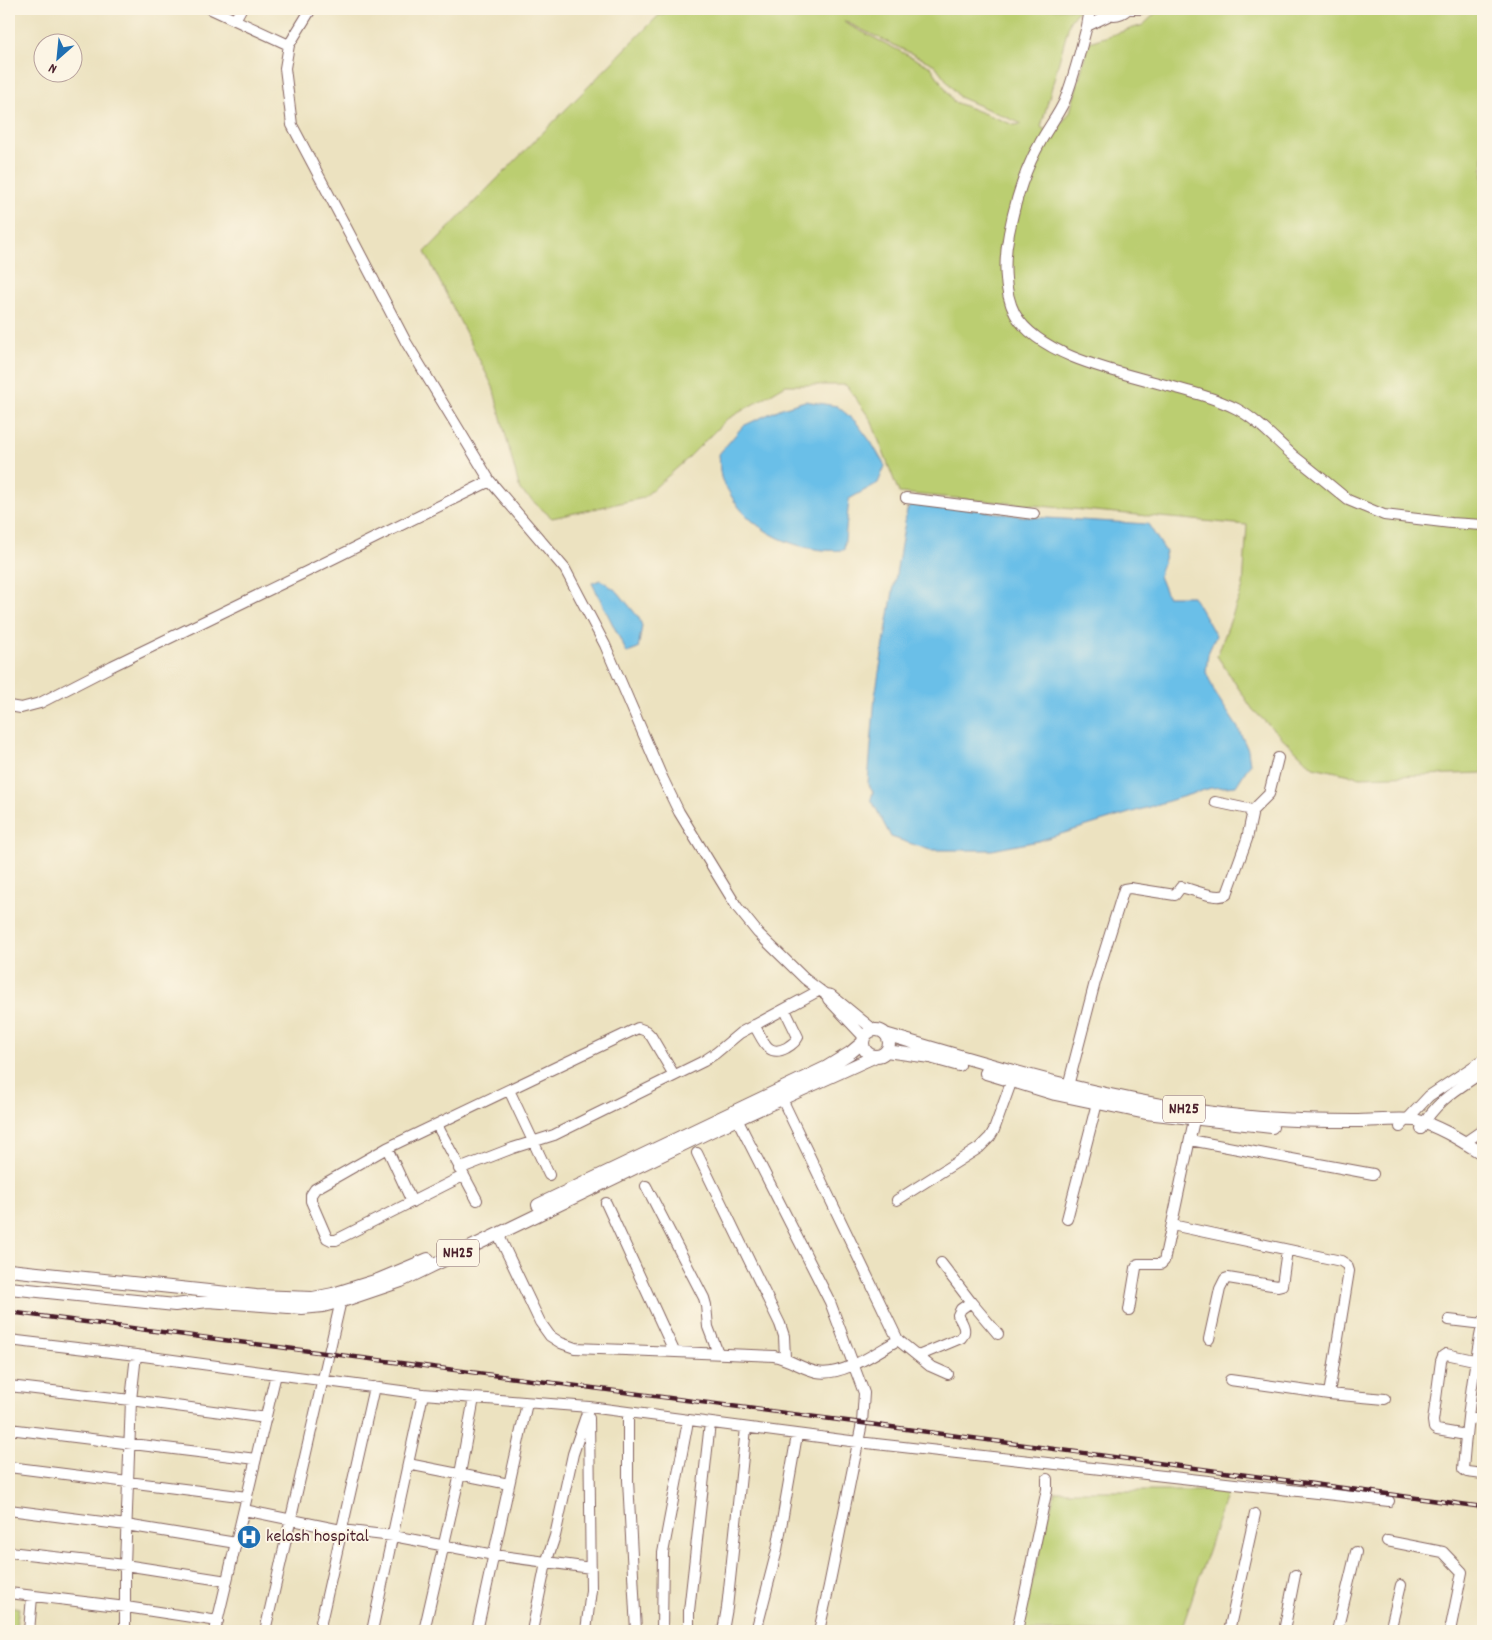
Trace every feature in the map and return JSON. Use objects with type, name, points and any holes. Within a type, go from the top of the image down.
[{"type":"main road","name":"NH25","points":[[9,1271],[256,1296],[313,1298],[342,1296],[401,1281],[735,1115],[838,1061],[871,1036],[1068,1086],[1154,1104],[1239,1116],[1307,1122],[1403,1123],[1422,1126],[1464,1143],[1483,1154]]},
{"type":"main road","points":[[871,1036],[888,1039],[888,1045],[881,1053],[869,1054],[864,1050],[871,1036]]},
{"type":"main road","name":"NH25","points":[[9,1288],[175,1305],[208,1301],[302,1308],[323,1306],[434,1256],[570,1188],[735,1115],[782,1099],[881,1053],[930,1056],[1055,1094],[1146,1113],[1194,1120],[1298,1129],[1403,1123]]},
{"type":"main road","name":"NH25","points":[[1422,1126],[1483,1162]]},
{"type":"street","points":[[211,9],[289,46]]},
{"type":"street","points":[[235,20],[241,9]]},
{"type":"street","points":[[312,9],[289,46],[285,68],[292,125],[406,342],[490,481],[565,569],[605,645],[679,812],[737,907],[758,933],[805,979],[871,1036]]},
{"type":"street","points":[[1092,9],[1088,15],[1087,26],[1064,102],[1028,166],[1017,196],[1008,234],[1006,262],[1009,299],[1015,314],[1023,325],[1033,335],[1071,356],[1104,368],[1200,395],[1237,409],[1257,422],[1302,463],[1355,504],[1384,515],[1483,525]]},
{"type":"street","points":[[1100,9],[1110,15]]},
{"type":"street","points":[[1087,26],[1110,15],[1120,14],[1128,9],[1140,9]]},
{"type":"street","points":[[9,706],[20,708],[40,703],[490,481]]},
{"type":"street","points":[[906,498],[1034,514]]},
{"type":"street","points":[[1068,1086],[1095,982],[1124,889],[1130,888],[1172,895],[1177,893],[1181,887],[1217,897],[1227,894],[1247,839],[1251,812],[1269,794],[1278,758]]},
{"type":"street","points":[[1215,802],[1248,809],[1251,812]]},
{"type":"street","points":[[674,1075],[651,1036],[638,1028],[387,1148],[315,1189],[311,1195],[311,1201],[327,1238],[336,1240],[412,1202],[461,1172],[513,1148],[554,1135],[704,1061],[740,1033],[822,992]]},
{"type":"street","points":[[754,1025],[769,1048],[776,1052],[780,1051],[794,1044],[798,1037],[785,1010]]},
{"type":"street","points":[[1403,1123],[1429,1096],[1483,1060]]},
{"type":"street","points":[[1422,1126],[1444,1099],[1483,1072]]},
{"type":"street","points":[[897,1200],[979,1148],[990,1137],[1012,1080]]},
{"type":"street","points":[[509,1090],[549,1175]]},
{"type":"street","points":[[782,1099],[898,1340],[930,1366],[948,1374]]},
{"type":"street","points":[[1067,1219],[1097,1103]]},
{"type":"street","points":[[735,1115],[830,1302],[864,1393],[862,1423],[819,1631]]},
{"type":"street","points":[[1129,1310],[1136,1268],[1141,1264],[1161,1264],[1164,1261],[1194,1120]]},
{"type":"street","points":[[436,1124],[477,1200]]},
{"type":"street","points":[[1464,1143],[1483,1130]]},
{"type":"street","points":[[1190,1140],[1373,1174]]},
{"type":"street","points":[[387,1148],[412,1202]]},
{"type":"street","points":[[697,1153],[780,1324],[784,1336],[785,1358]]},
{"type":"street","points":[[646,1186],[704,1298],[708,1327],[718,1353]]},
{"type":"street","points":[[606,1203],[674,1351]]},
{"type":"street","points":[[1172,1225],[1341,1262],[1347,1265],[1349,1271],[1329,1394]]},
{"type":"street","points":[[498,1234],[540,1322],[550,1336],[574,1348],[718,1353],[785,1358],[816,1372],[831,1373],[853,1364],[898,1340]]},
{"type":"street","points":[[1209,1339],[1220,1289],[1225,1279],[1282,1285],[1287,1250]]},
{"type":"street","points":[[941,1263],[998,1334]]},
{"type":"street","points":[[9,1283],[177,1299],[188,1303]]},
{"type":"street","points":[[265,1631],[342,1296]]},
{"type":"street","points":[[918,1356],[961,1338],[965,1329],[958,1314],[961,1309],[971,1302]]},
{"type":"street","points":[[1449,1320],[1483,1323],[1480,1361],[1468,1418],[1464,1471],[1483,1474]]},
{"type":"street","points":[[9,1334],[138,1352],[153,1357],[423,1394],[589,1408],[858,1442],[1389,1501]]},
{"type":"street","points":[[9,1340],[138,1352]]},
{"type":"street","points":[[125,1631],[126,1525],[131,1400],[138,1352]]},
{"type":"street","points":[[1466,1435],[1434,1428],[1433,1421],[1441,1361],[1446,1354],[1480,1361]]},
{"type":"street","points":[[215,1631],[276,1374]]},
{"type":"street","points":[[1230,1380],[1329,1394],[1385,1399]]},
{"type":"street","points":[[9,1386],[266,1418]]},
{"type":"street","points":[[318,1631],[374,1387]]},
{"type":"street","points":[[372,1631],[423,1394]]},
{"type":"street","points":[[424,1631],[460,1474],[474,1398]]},
{"type":"street","points":[[477,1631],[527,1403]]},
{"type":"street","points":[[532,1631],[546,1563],[561,1509],[573,1454],[589,1408]]},
{"type":"street","points":[[586,1631],[591,1590],[589,1408]]},
{"type":"street","points":[[628,1413],[628,1480],[636,1631]]},
{"type":"street","points":[[1468,1418],[1483,1420]]},
{"type":"street","points":[[662,1631],[663,1553],[688,1421]]},
{"type":"street","points":[[690,1631],[689,1612],[710,1424]]},
{"type":"street","points":[[723,1631],[746,1428]]},
{"type":"street","points":[[9,1429],[256,1459]]},
{"type":"street","points":[[756,1631],[777,1550],[797,1434]]},
{"type":"street","points":[[408,1464],[509,1484]]},
{"type":"street","points":[[9,1467],[247,1498]]},
{"type":"street","points":[[1017,1631],[1047,1489],[1047,1479]]},
{"type":"street","points":[[9,1510],[126,1525],[236,1543]]},
{"type":"street","points":[[244,1510],[341,1530],[393,1536],[494,1555],[591,1568]]},
{"type":"street","points":[[1229,1631],[1255,1514]]},
{"type":"street","points":[[1387,1541],[1443,1552],[1462,1572],[1450,1631]]},
{"type":"street","points":[[9,1552],[125,1565],[227,1581]]},
{"type":"street","points":[[1337,1631],[1356,1552]]},
{"type":"street","points":[[1284,1631],[1295,1575]]},
{"type":"street","points":[[1390,1631],[1401,1585]]},
{"type":"street","points":[[9,1593],[218,1620]]},
{"type":"street","points":[[29,1631],[32,1597]]},
{"type":"green space","points":[[675,9],[1079,9],[1070,21],[1041,127],[1053,135],[1070,112],[1089,42],[1143,25],[1160,9],[1483,9],[1483,773],[1360,777],[1313,767],[1253,710],[1217,656],[1243,587],[1247,525],[899,493],[871,420],[846,385],[786,385],[726,420],[685,461],[643,498],[552,518],[520,490],[493,387],[425,252],[658,16]],"holes":[[[844,21],[935,65],[959,97],[1022,124],[1014,125],[954,102],[931,67]]]},
{"type":"green space","points":[[1055,1491],[1228,1491],[1181,1631],[1023,1631],[1027,1603]]},
{"type":"green space","points":[[9,1606],[19,1608],[15,1631],[9,1631]]},
{"type":"water","points":[[805,401],[837,406],[856,422],[871,442],[885,466],[878,483],[849,499],[844,550],[811,548],[795,544],[764,530],[739,508],[721,477],[719,454],[743,426],[782,408]]},
{"type":"water","points":[[913,502],[1029,517],[1148,524],[1166,552],[1159,576],[1167,596],[1193,596],[1216,636],[1208,653],[1206,672],[1215,693],[1238,728],[1248,750],[1250,764],[1236,786],[1211,788],[1038,841],[992,850],[930,850],[891,837],[871,799],[873,792],[868,783],[875,696],[907,510]]},
{"type":"water","points":[[601,580],[618,592],[639,618],[642,626],[638,649],[627,653],[592,583]]},
{"type":"railway","points":[[9,1312],[862,1423],[1483,1507]]},
{"type":"place","name":"kelash hospital","points":[[249,1537]]}]
